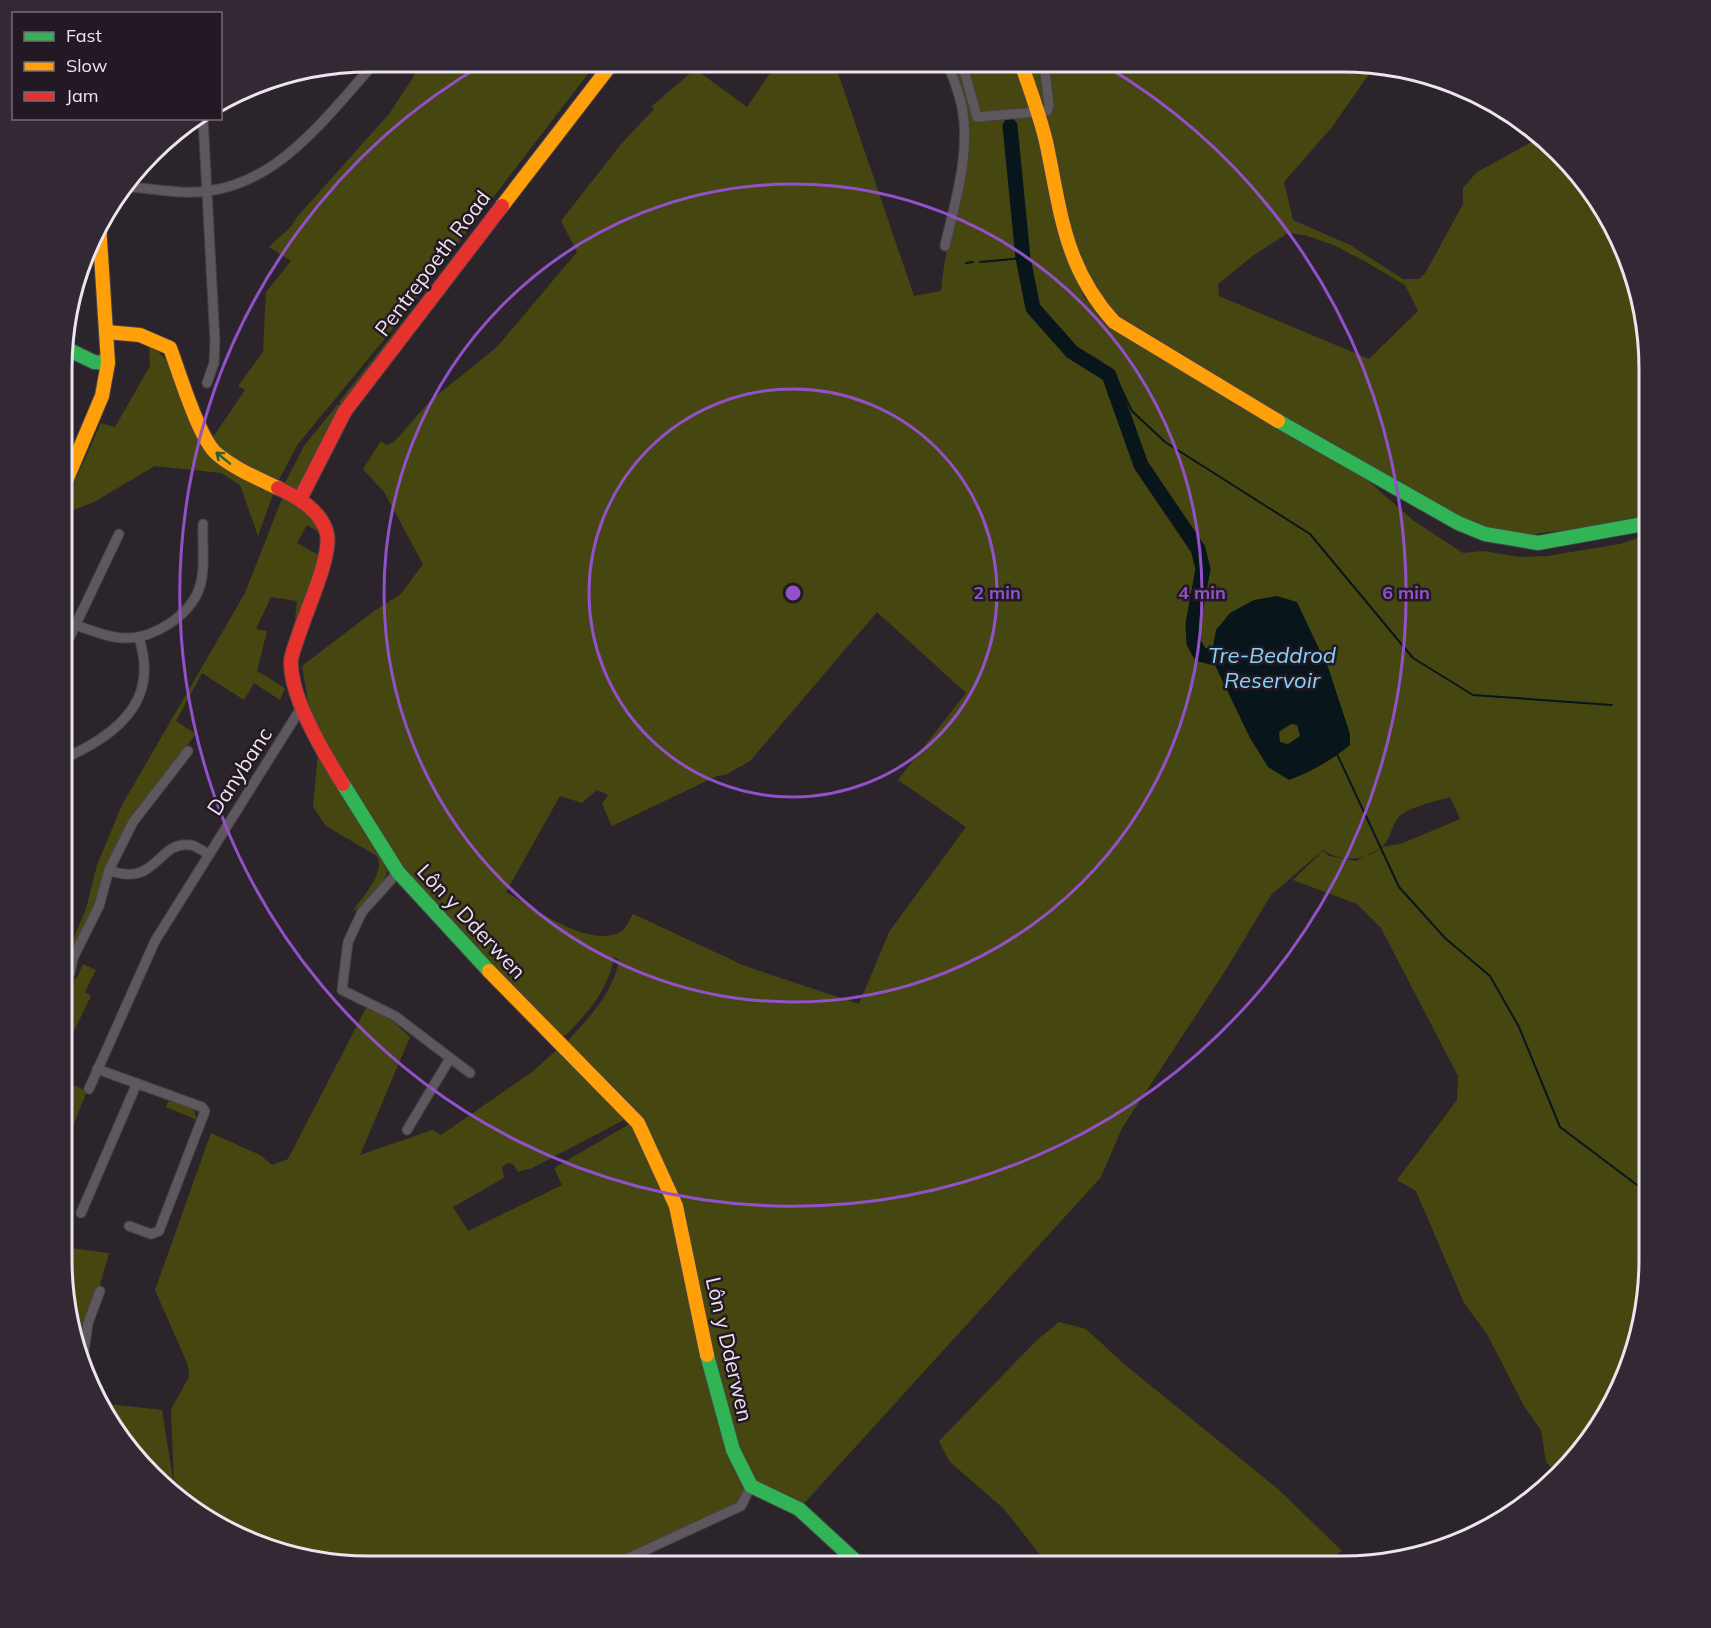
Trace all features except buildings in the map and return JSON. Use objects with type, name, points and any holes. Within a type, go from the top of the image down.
[{"type":"street","points":[[133,188],[182,192],[233,187],[271,168],[313,130],[367,72]]},
{"type":"street","name":"Pentrepoeth Road","points":[[295,496],[345,411],[605,72]]},
{"type":"street","points":[[945,246],[959,177],[965,129],[962,107],[950,72]]},
{"type":"street","points":[[964,72],[977,117],[1043,113],[1049,106],[1045,72]]},
{"type":"street","points":[[1024,72],[1046,144],[1065,241],[1076,271],[1097,306],[1114,322],[1292,429],[1458,523],[1485,534],[1538,543],[1639,525]]},
{"type":"street","points":[[203,123],[215,342],[214,363],[207,383]]},
{"type":"street","points":[[72,467],[102,396],[108,363],[100,244]]},
{"type":"street","name":"Lôn y Dderwen","points":[[106,332],[137,335],[162,342],[170,348],[175,356],[178,377],[210,446],[229,463],[295,496],[316,515],[327,534],[326,559],[301,625],[291,662],[301,708],[332,766],[398,872],[502,986],[562,1043],[638,1123],[676,1206],[711,1372],[732,1450],[751,1486]]},
{"type":"street","points":[[73,352],[94,362],[108,363]]},
{"type":"street","points":[[75,626],[124,638],[139,637],[169,622],[193,601],[202,577],[202,524]]},
{"type":"street","points":[[72,632],[119,534]]},
{"type":"street","points":[[72,755],[97,744],[126,718],[143,684],[144,664],[139,637]]},
{"type":"street","name":"Danybanc","points":[[89,1089],[115,1027],[136,991],[154,941],[301,708]]},
{"type":"street","points":[[72,963],[99,906],[110,870],[133,822],[188,750]]},
{"type":"street","points":[[110,870],[124,876],[138,875],[177,847],[190,845],[207,854]]},
{"type":"street","points":[[398,872],[362,912],[348,942],[342,990],[395,1016],[449,1060],[470,1073]]},
{"type":"street","points":[[408,1130],[449,1060]]},
{"type":"street","points":[[97,1069],[202,1107],[205,1116],[159,1231],[151,1234],[129,1226]]},
{"type":"street","points":[[81,1213],[137,1083]]},
{"type":"street","points":[[85,1345],[88,1323],[100,1291]]},
{"type":"street","points":[[633,1556],[741,1506],[751,1486],[799,1509],[850,1556]]},
{"type":"shaded area","points":[[415,72],[589,72],[387,336],[298,444],[277,483],[234,464],[211,440],[245,390],[238,386],[263,352],[266,292],[291,261],[269,247],[291,226],[389,114]]},
{"type":"shaded area","points":[[692,72],[699,72],[747,107],[771,72],[838,72],[914,296],[941,291],[959,184],[964,121],[960,99],[950,72],[1369,74],[1332,127],[1284,182],[1293,220],[1350,245],[1403,279],[1419,279],[1426,272],[1463,204],[1463,188],[1477,172],[1533,141],[1578,188],[1599,220],[1623,273],[1636,330],[1639,369],[1639,517],[1578,529],[1540,533],[1512,541],[1485,534],[1114,322],[1077,275],[1083,296],[1106,323],[1358,472],[1414,521],[1463,553],[1483,551],[1520,557],[1547,556],[1620,544],[1639,537],[1638,1279],[1629,1336],[1616,1373],[1589,1424],[1552,1469],[1546,1462],[1541,1430],[1524,1406],[1487,1334],[1464,1303],[1416,1191],[1397,1180],[1457,1100],[1458,1076],[1381,928],[1357,904],[1293,880],[1323,851],[1329,856],[1356,861],[1365,856],[1337,857],[1323,850],[1271,895],[1225,971],[1122,1128],[1101,1177],[799,1509],[753,1482],[740,1452],[657,1150],[567,1042],[606,994],[619,960],[614,957],[607,980],[590,1009],[566,1035],[561,1035],[403,870],[384,836],[335,765],[309,707],[302,666],[374,611],[401,594],[423,564],[384,492],[363,469],[381,441],[386,445],[394,442],[431,400],[497,347],[577,252],[561,221],[622,143],[654,109],[652,106]],"holes":[[[1288,233],[1304,235],[1334,245],[1405,285],[1418,311],[1369,359],[1219,296],[1218,284],[1254,255]],[[877,612],[966,693],[898,780],[966,827],[889,932],[859,1004],[745,966],[633,914],[623,930],[610,935],[596,935],[563,925],[506,892],[560,796],[582,803],[597,790],[608,795],[602,804],[612,826],[717,776],[725,775],[750,761]],[[1450,797],[1460,819],[1403,843],[1380,849],[1388,839],[1396,821],[1402,814],[1419,806]]]},
{"type":"shaded area","points":[[432,285],[434,287],[342,406],[339,402]]},
{"type":"shaded area","points":[[149,342],[167,361],[212,461],[223,464],[274,492],[258,536],[240,485],[221,473],[155,466],[94,502],[72,511],[72,488],[101,423],[115,427],[150,366]]},
{"type":"shaded area","points":[[338,404],[341,408],[328,428],[302,483],[295,490],[283,487],[304,446]]},
{"type":"shaded area","points":[[283,496],[314,517],[324,535],[307,525],[297,543],[324,558],[300,620],[295,620],[297,601],[271,597],[256,629],[267,631],[257,671],[285,688],[280,700],[254,683],[244,700],[202,673],[176,721],[196,734],[134,812],[104,869],[94,908],[72,952],[72,942],[86,909],[97,865],[122,805],[245,593]]},
{"type":"shaded area","points":[[318,753],[389,865],[385,878],[376,891],[352,912],[372,885],[379,863],[377,856],[326,826],[313,807]]},
{"type":"shaded area","points":[[83,964],[96,970],[85,992],[91,996],[72,1035],[72,978],[77,978]]},
{"type":"shaded area","points":[[366,1008],[389,1018],[410,1037],[360,1155],[432,1130],[441,1135],[532,1072],[559,1048],[626,1119],[532,1168],[518,1172],[513,1164],[507,1163],[502,1167],[504,1178],[453,1207],[468,1231],[562,1185],[554,1168],[633,1122],[665,1186],[727,1452],[744,1490],[738,1503],[630,1556],[369,1556],[311,1550],[273,1540],[220,1516],[188,1495],[174,1483],[171,1409],[189,1377],[188,1365],[155,1290],[211,1133],[260,1155],[272,1165],[288,1159]]},
{"type":"shaded area","points":[[72,1085],[87,1091],[72,1128]]},
{"type":"shaded area","points":[[172,1101],[193,1108],[197,1120],[166,1107],[168,1102]]},
{"type":"shaded area","points":[[72,1248],[109,1253],[84,1342],[75,1298]]},
{"type":"shaded area","points":[[1059,1322],[1086,1329],[1124,1364],[1278,1489],[1342,1551],[1335,1556],[1041,1556],[1004,1509],[949,1461],[939,1441],[1037,1340]]},
{"type":"shaded area","points":[[110,1404],[162,1410],[174,1483],[133,1440]]},
{"type":"water","name":"Tre-Beddrod Reservoir","points":[[1277,596],[1297,602],[1329,670],[1350,734],[1350,745],[1343,751],[1321,765],[1289,780],[1268,767],[1250,738],[1211,657],[1216,630],[1230,613],[1254,600]],"holes":[[[1291,724],[1297,725],[1300,736],[1288,744],[1280,742],[1279,732]]]},
{"type":"waterway","points":[[1010,126],[1023,258],[1033,308],[1072,352],[1109,375],[1141,465],[1198,549],[1203,569],[1193,624],[1194,643],[1200,654],[1211,657]]},
{"type":"waterway","points":[[980,262],[1023,258]]},
{"type":"waterway","points":[[966,263],[973,262]]},
{"type":"waterway","points":[[1116,378],[1132,411],[1165,442],[1310,534],[1413,658],[1473,695],[1612,705]]},
{"type":"waterway","points":[[1337,754],[1399,887],[1445,938],[1490,976],[1519,1027],[1560,1127],[1639,1186]]},
{"type":"traffic: fast","points":[[73,352],[94,362],[108,363]]},
{"type":"traffic: fast","points":[[1278,421],[1458,523],[1485,534],[1538,543],[1639,525]]},
{"type":"traffic: fast","points":[[343,784],[398,872],[489,971]]},
{"type":"traffic: fast","points":[[707,1355],[733,1450],[751,1486],[799,1509],[850,1556]]},
{"type":"traffic: slow","points":[[502,206],[605,72]]},
{"type":"traffic: slow","points":[[1024,72],[1045,136],[1067,239],[1075,261],[1098,302],[1114,322],[1278,421]]},
{"type":"traffic: slow","points":[[72,467],[102,396],[108,363],[100,244]]},
{"type":"traffic: slow","points":[[106,332],[140,335],[170,348],[197,420],[210,446],[231,464],[278,488]]},
{"type":"traffic: slow","points":[[489,971],[638,1123],[676,1206],[707,1355]]},
{"type":"traffic: jam","points":[[300,499],[345,411],[502,206]]},
{"type":"traffic: jam","points":[[278,488],[308,506],[320,518],[327,534],[322,571],[291,662],[292,676],[302,708],[343,784]]}]
